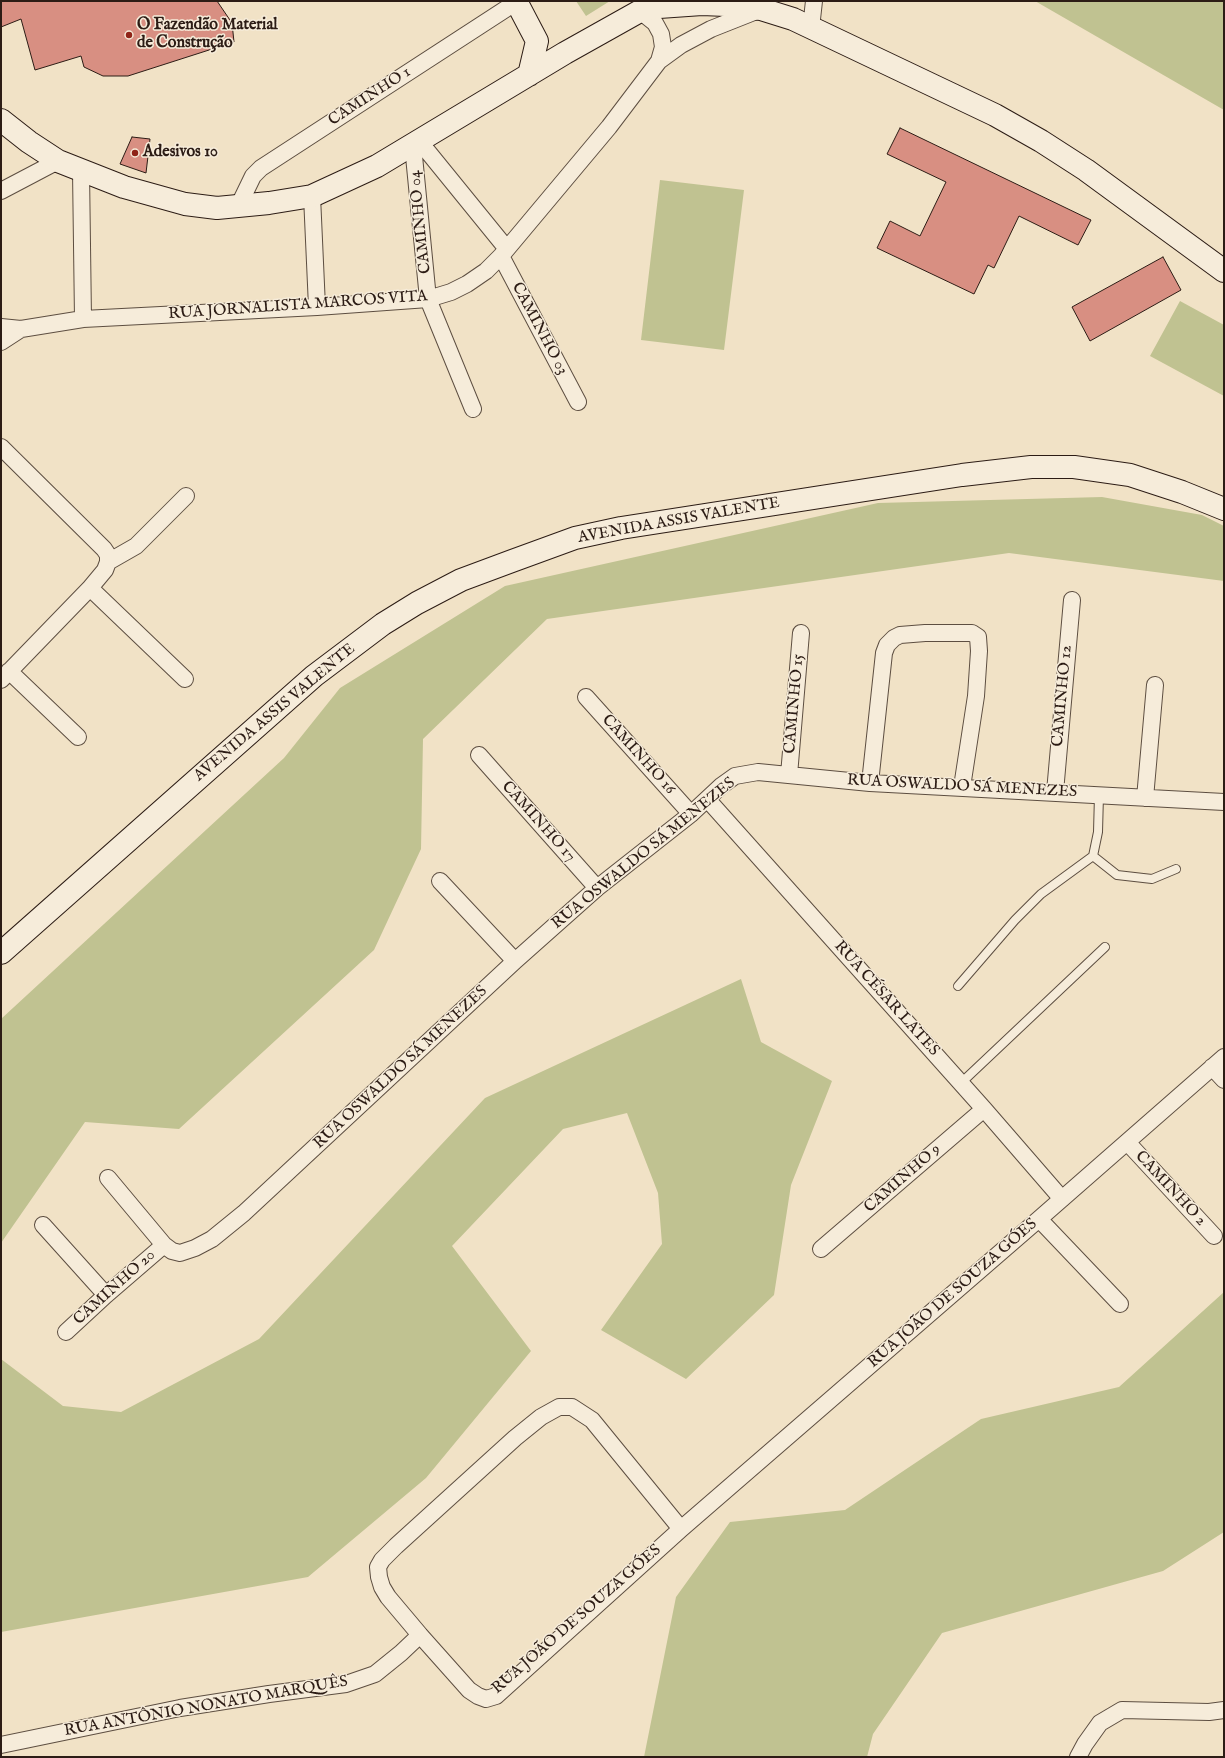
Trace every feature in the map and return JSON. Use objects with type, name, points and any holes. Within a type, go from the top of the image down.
[{"type":"main road","points":[[517,1],[536,41],[529,75]]},
{"type":"main road","points":[[1,120],[29,142],[58,161],[124,187],[185,204],[217,208],[238,207],[312,196],[377,166],[417,144],[565,53],[640,11],[659,7],[702,4],[761,9],[777,13],[811,28],[995,116],[1041,141],[1086,170],[1224,271]]},
{"type":"main road","points":[[536,41],[565,53]]},
{"type":"main road","name":"AVENIDA ASSIS VALENTE","points":[[1,953],[314,676],[383,624],[417,603],[461,580],[575,538],[622,528],[954,476],[1031,467],[1074,467],[1130,475],[1182,492],[1224,509]]},
{"type":"street","name":"CAMINHO 1","points":[[238,207],[253,176],[261,168],[517,1]]},
{"type":"street","points":[[811,28],[814,1]]},
{"type":"street","name":"RUA JORNALISTA MARCOS VITA","points":[[1,327],[21,329],[83,320],[428,298],[451,292],[467,284],[486,271],[504,253],[609,127],[659,61],[681,44],[711,29],[761,9]]},
{"type":"street","name":"RUA JORNALISTA MARCOS VITA","points":[[640,11],[655,23],[661,34],[663,47],[659,61]]},
{"type":"street","name":"CAMINHO 03","points":[[417,144],[504,253],[578,402]]},
{"type":"street","name":"CAMINHO 04","points":[[417,144],[428,298],[473,410]]},
{"type":"street","points":[[1,191],[58,161]]},
{"type":"street","points":[[81,171],[83,320]]},
{"type":"street","points":[[312,196],[317,306]]},
{"type":"street","points":[[1,342],[21,329]]},
{"type":"street","points":[[1,447],[104,549],[108,555],[108,562],[105,570],[90,588],[5,675],[78,737]]},
{"type":"street","points":[[108,562],[136,546],[186,496]]},
{"type":"street","points":[[90,588],[185,678]]},
{"type":"street","name":"CAMINHO 12","points":[[1055,792],[1072,600]]},
{"type":"street","name":"CAMINHO 15","points":[[789,775],[801,633]]},
{"type":"street","points":[[870,783],[884,653],[887,645],[894,638],[900,635],[925,633],[972,634],[978,637],[979,643],[976,696],[962,788]]},
{"type":"street","points":[[1145,798],[1155,685]]},
{"type":"street","name":"CAMINHO 16","points":[[586,696],[691,814]]},
{"type":"street","name":"CAMINHO 17","points":[[479,755],[597,888]]},
{"type":"street","name":"RUA OSWALDO SÁ MENEZES","points":[[164,1245],[172,1251],[180,1253],[195,1248],[212,1239],[244,1213],[515,961],[597,888],[691,814],[708,800],[721,786],[735,776],[758,772],[870,783],[1224,802]]},
{"type":"street","name":"RUA CÉSAR LATES","points":[[708,800],[961,1083],[1062,1199]]},
{"type":"street","points":[[440,881],[515,961]]},
{"type":"street","points":[[1218,1062],[1224,1080]]},
{"type":"street","name":"RUA JOÃO DE SOUZA GÓES","points":[[680,1529],[592,1420],[572,1406],[560,1407],[541,1416],[515,1438],[382,1560],[378,1567],[378,1577],[382,1587],[420,1635],[468,1690],[478,1696],[486,1698],[496,1696],[680,1529],[1039,1219],[1218,1062]]},
{"type":"street","name":"CAMINHO 9","points":[[821,1248],[984,1109]]},
{"type":"street","name":"CAMINHO 2","points":[[1126,1142],[1214,1236]]},
{"type":"street","points":[[108,1178],[164,1245]]},
{"type":"street","points":[[1039,1219],[1120,1304]]},
{"type":"street","points":[[43,1225],[106,1294]]},
{"type":"street","name":"CAMINHO 20","points":[[66,1332],[106,1294],[164,1245]]},
{"type":"street","name":"RUA ANTÔNIO NONATO MARQUÊS","points":[[1,1745],[180,1708],[346,1684],[375,1674],[420,1635]]},
{"type":"street","points":[[1078,1757],[1100,1723],[1122,1710],[1209,1712],[1224,1710]]},
{"type":"lane","points":[[958,986],[1015,920],[1041,894],[1093,856],[1098,832],[1099,795]]},
{"type":"lane","points":[[1093,856],[1117,875],[1152,879],[1176,869]]},
{"type":"lane","points":[[961,1083],[1105,948]]},
{"type":"green space","points":[[576,1],[610,1],[586,16]]},
{"type":"green space","points":[[1035,1],[1224,1],[1224,110]]},
{"type":"green space","points":[[660,180],[744,190],[724,350],[641,340]]},
{"type":"green space","points":[[1180,301],[1224,325],[1224,396],[1150,356]]},
{"type":"green space","points":[[1102,497],[1202,515],[1224,526],[1224,581],[1009,553],[547,619],[423,739],[421,849],[374,950],[179,1129],[85,1122],[1,1243],[1,1019],[284,758],[340,688],[505,586],[878,503]]},
{"type":"green space","points":[[741,979],[761,1042],[832,1081],[791,1185],[774,1295],[686,1379],[601,1330],[662,1244],[658,1193],[627,1113],[563,1129],[452,1246],[531,1351],[426,1478],[308,1577],[1,1632],[1,1359],[63,1406],[121,1412],[259,1339],[485,1098]]},
{"type":"green space","points":[[1224,1292],[1224,1532],[1163,1571],[942,1633],[873,1734],[867,1757],[644,1757],[676,1597],[730,1522],[845,1510],[981,1419],[1119,1387]]},
{"type":"building","name":"O Fazendão Material de Construção","points":[[1,1],[217,1],[232,23],[234,42],[128,76],[103,76],[84,67],[81,56],[35,70],[21,19],[1,27]]},
{"type":"building","points":[[900,128],[1091,220],[1078,245],[1019,216],[994,268],[988,265],[974,294],[877,248],[890,221],[920,236],[946,182],[887,154]]},
{"type":"building","points":[[132,137],[150,139],[146,173],[120,164]]},
{"type":"building","points":[[1163,257],[1181,290],[1090,341],[1072,307]]},
{"type":"place","name":"O Fazendão Material de Construção","points":[[129,35]]},
{"type":"place","name":"Adesivos 10","points":[[135,153]]}]
